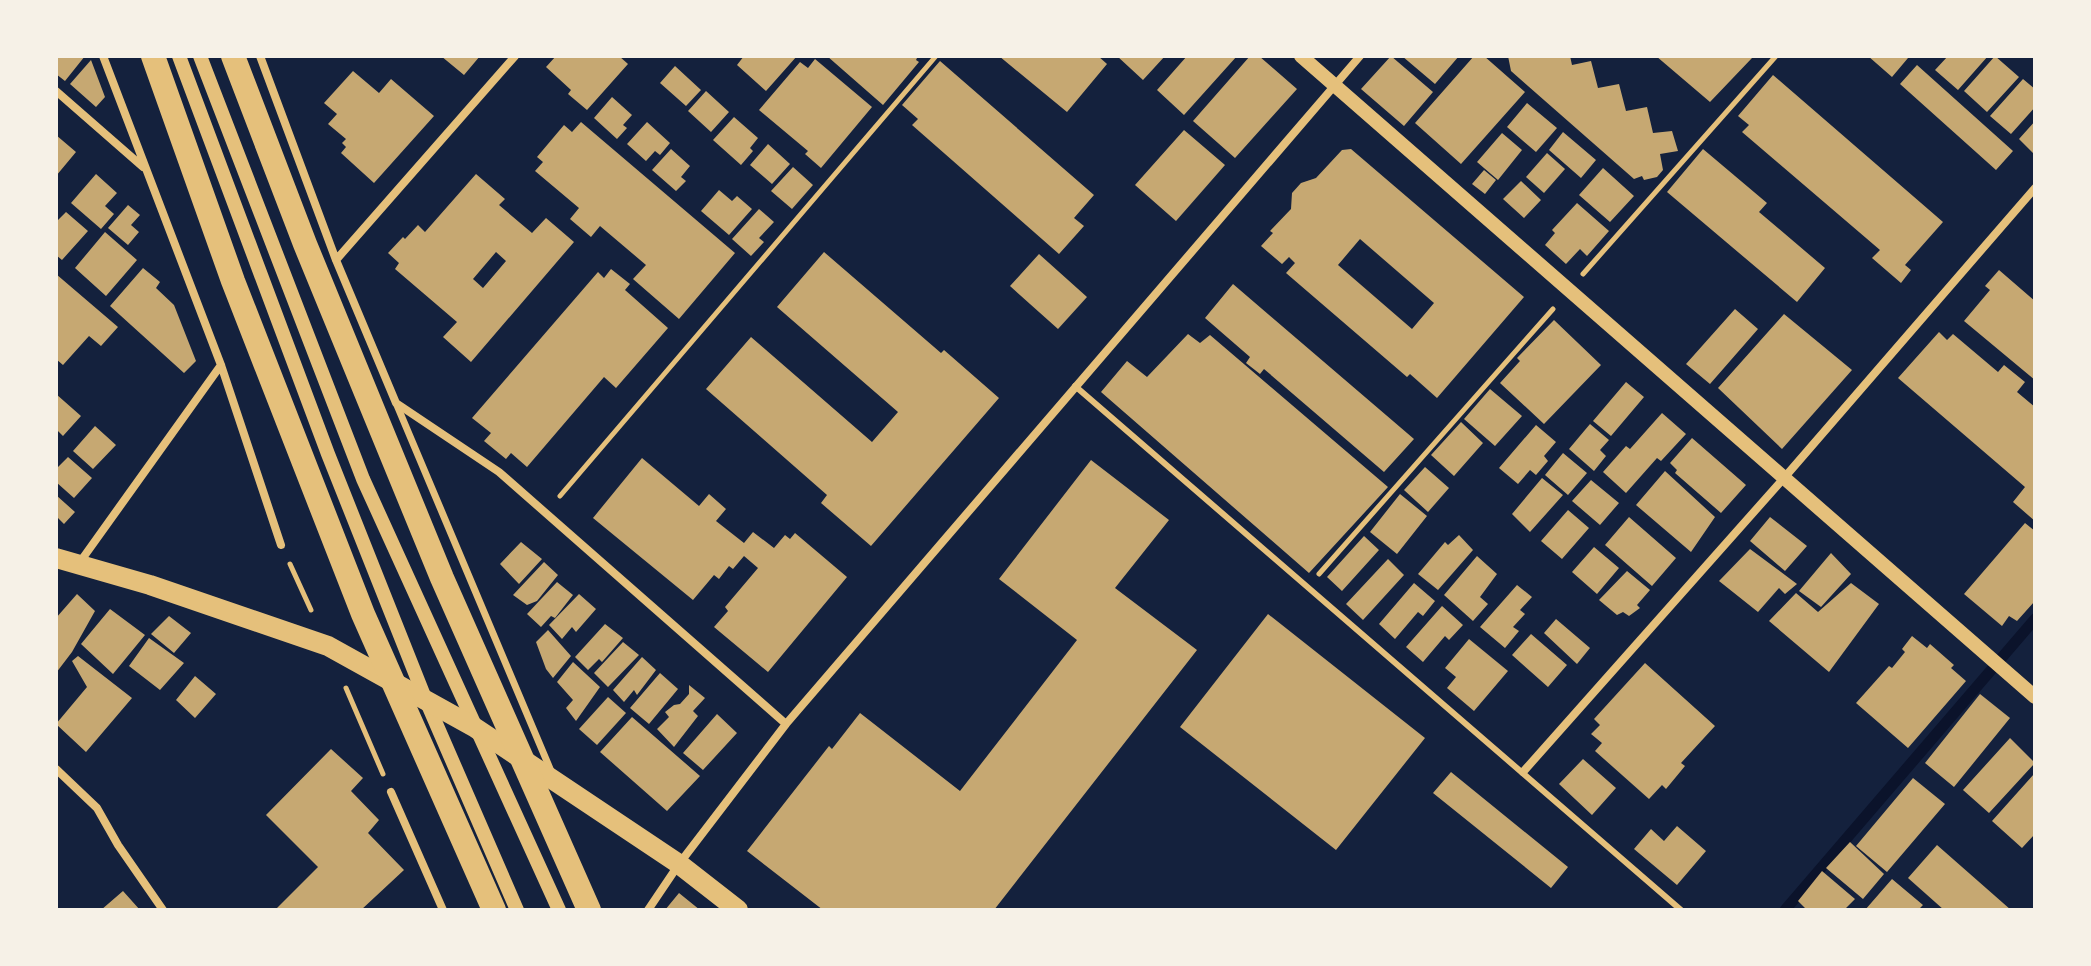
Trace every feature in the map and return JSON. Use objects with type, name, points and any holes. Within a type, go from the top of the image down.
[{"type":"highway","points":[[153,56],[233,281],[363,614],[494,910]]},
{"type":"highway","points":[[233,56],[305,244],[442,578],[589,910]]},
{"type":"main road","points":[[56,558],[150,585],[328,646],[474,727],[679,864],[738,910]]},
{"type":"street","points":[[103,56],[221,365],[281,545]]},
{"type":"street","points":[[179,56],[323,440],[425,698],[517,910]]},
{"type":"street","points":[[200,56],[363,479],[559,910]]},
{"type":"street","points":[[260,56],[336,260],[555,781]]},
{"type":"street","points":[[336,260],[515,56]]},
{"type":"street","points":[[1301,56],[2035,697]]},
{"type":"street","points":[[648,910],[679,864],[786,724],[1360,56]]},
{"type":"street","points":[[56,91],[146,169]]},
{"type":"street","points":[[1523,772],[1784,478],[2035,188]]},
{"type":"street","points":[[78,565],[221,365]]},
{"type":"street","points":[[396,403],[499,472],[786,724]]},
{"type":"street","points":[[56,769],[97,808],[118,845],[163,910]]},
{"type":"street","points":[[391,792],[443,910]]},
{"type":"lane","points":[[1075,386],[1681,910]]},
{"type":"path","points":[[546,513],[936,56]]},
{"type":"path","points":[[1308,587],[1776,56]]},
{"type":"building","points":[[56,56],[85,56],[65,81],[56,74]]},
{"type":"building","points":[[441,56],[480,56],[464,75]]},
{"type":"building","points":[[556,56],[619,56],[628,64],[587,110],[568,94],[571,90],[546,67]]},
{"type":"building","points":[[744,56],[797,56],[766,91],[737,65]]},
{"type":"building","points":[[827,56],[918,56],[916,60],[919,62],[883,105]]},
{"type":"building","points":[[999,56],[1098,56],[1107,64],[1067,112]]},
{"type":"building","points":[[1117,56],[1165,56],[1143,80]]},
{"type":"building","points":[[1187,56],[1237,56],[1184,115],[1157,90]]},
{"type":"building","points":[[1250,56],[1259,56],[1297,89],[1235,158],[1193,121]]},
{"type":"building","points":[[1391,56],[1433,92],[1404,126],[1361,89]]},
{"type":"building","points":[[1402,56],[1459,56],[1435,84]]},
{"type":"building","points":[[1474,56],[1484,56],[1525,92],[1461,164],[1415,123]]},
{"type":"building","points":[[1508,56],[1570,56],[1572,65],[1591,61],[1598,88],[1619,84],[1626,111],[1647,107],[1653,133],[1672,131],[1678,151],[1660,154],[1663,170],[1657,177],[1634,179],[1511,71]]},
{"type":"building","points":[[1656,56],[1750,56],[1752,58],[1710,102]]},
{"type":"building","points":[[1868,56],[1906,56],[1908,58],[1892,77]]},
{"type":"building","points":[[1948,56],[1988,56],[1958,90],[1935,70]]},
{"type":"building","points":[[1995,56],[2019,77],[1987,112],[1964,91]]},
{"type":"building","points":[[815,59],[872,107],[821,168],[805,154],[808,151],[759,110],[800,62],[808,68]]},
{"type":"building","points":[[91,60],[105,97],[96,107],[70,84]]},
{"type":"building","points":[[940,61],[1094,195],[1074,218],[1084,226],[1059,254],[912,125],[918,119],[902,105]]},
{"type":"building","points":[[1917,65],[2013,151],[1996,170],[1900,84]]},
{"type":"building","points":[[675,66],[701,90],[686,106],[660,83]]},
{"type":"building","points":[[353,71],[379,93],[391,79],[434,116],[374,183],[341,153],[346,147],[342,143],[346,139],[328,124],[337,114],[324,103]]},
{"type":"building","points":[[1773,75],[1943,222],[1905,265],[1911,270],[1901,283],[1872,258],[1880,250],[1742,132],[1749,125],[1738,116]]},
{"type":"building","points":[[2023,79],[2035,89],[2035,107],[2011,134],[1990,116]]},
{"type":"building","points":[[706,91],[729,112],[711,132],[688,111]]},
{"type":"building","points":[[612,97],[632,115],[623,125],[627,128],[617,139],[594,118]]},
{"type":"building","points":[[1527,103],[1557,128],[1536,152],[1507,127]]},
{"type":"building","points":[[734,117],[758,138],[750,148],[753,151],[741,165],[713,140]]},
{"type":"building","points":[[2035,121],[2035,155],[2019,139]]},
{"type":"building","points":[[581,122],[735,253],[679,319],[633,279],[646,265],[600,226],[591,237],[570,219],[579,208],[535,171],[543,162],[537,157],[564,125],[572,132]]},
{"type":"building","points":[[647,122],[670,143],[660,155],[655,151],[646,161],[627,144]]},
{"type":"building","points":[[1184,130],[1225,165],[1176,221],[1135,185]]},
{"type":"building","points":[[1563,132],[1596,160],[1581,178],[1549,150]]},
{"type":"building","points":[[1502,133],[1522,150],[1498,180],[1477,162]]},
{"type":"building","points":[[56,135],[76,152],[56,176]]},
{"type":"building","points":[[768,144],[790,164],[772,184],[750,165]]},
{"type":"building","points":[[671,149],[690,166],[681,177],[686,181],[676,191],[652,170]]},
{"type":"building","points":[[1351,149],[1524,297],[1437,398],[1410,374],[1407,377],[1286,273],[1295,263],[1289,257],[1282,264],[1261,246],[1273,233],[1270,231],[1291,209],[1292,193],[1301,183],[1316,178],[1342,150]],"holes":[[[1360,239],[1434,303],[1412,329],[1338,265]]]},
{"type":"building","points":[[1703,149],[1767,203],[1759,212],[1825,268],[1797,302],[1667,192]]},
{"type":"building","points":[[1547,153],[1565,169],[1544,193],[1526,177]]},
{"type":"building","points":[[793,167],[813,185],[792,209],[771,191]]},
{"type":"building","points":[[1603,168],[1634,196],[1610,222],[1579,195]]},
{"type":"building","points":[[1484,170],[1496,180],[1485,194],[1472,184]]},
{"type":"building","points":[[96,174],[117,193],[105,206],[114,214],[101,229],[71,203]]},
{"type":"building","points":[[476,174],[505,199],[499,205],[532,233],[546,218],[574,242],[471,362],[443,337],[457,322],[395,269],[399,263],[388,253],[418,225],[425,232]],"holes":[[[496,252],[506,261],[483,288],[473,279]]]},
{"type":"building","points":[[1521,181],[1541,200],[1524,218],[1503,199]]},
{"type":"building","points":[[719,190],[732,201],[737,196],[752,209],[729,235],[701,211]]},
{"type":"building","points":[[1577,203],[1609,231],[1587,256],[1580,249],[1566,264],[1545,245],[1555,233],[1552,230]]},
{"type":"building","points":[[128,205],[140,215],[131,225],[139,232],[128,245],[108,228]]},
{"type":"building","points":[[759,209],[774,222],[759,238],[764,242],[751,256],[732,239]]},
{"type":"building","points":[[66,212],[88,231],[62,260],[56,255],[56,222]]},
{"type":"building","points":[[105,232],[137,260],[106,296],[75,268]]},
{"type":"building","points":[[824,252],[941,353],[944,350],[999,398],[871,546],[821,503],[827,495],[706,389],[751,337],[872,442],[898,412],[777,307]]},
{"type":"building","points":[[1039,254],[1087,297],[1058,329],[1010,286]]},
{"type":"building","points":[[143,268],[160,282],[156,288],[174,305],[196,361],[184,373],[110,306]]},
{"type":"building","points":[[611,269],[630,284],[625,290],[668,328],[616,388],[604,377],[527,467],[511,453],[506,459],[484,441],[491,433],[472,418],[598,272],[604,278]]},
{"type":"building","points":[[1999,270],[2035,301],[2035,380],[1964,321],[1990,290],[1985,286]]},
{"type":"building","points":[[56,274],[118,327],[101,346],[89,336],[63,365],[56,359]]},
{"type":"building","points":[[1233,284],[1414,439],[1384,472],[1264,369],[1260,374],[1246,363],[1250,357],[1205,318]]},
{"type":"building","points":[[1735,309],[1758,329],[1710,384],[1686,364]]},
{"type":"building","points":[[1784,314],[1852,370],[1782,449],[1718,388]]},
{"type":"building","points":[[1554,320],[1601,365],[1544,424],[1500,383],[1520,361],[1517,358]]},
{"type":"building","points":[[1939,332],[1947,340],[1953,334],[1998,372],[2004,365],[2025,382],[2017,392],[2035,407],[2035,521],[2013,502],[2025,487],[1898,378]]},
{"type":"building","points":[[1188,334],[1200,343],[1210,335],[1388,487],[1309,573],[1101,392],[1127,361],[1147,377]]},
{"type":"building","points":[[1626,382],[1644,397],[1611,436],[1593,421]]},
{"type":"building","points":[[1490,389],[1522,416],[1495,446],[1464,419]]},
{"type":"building","points":[[56,394],[81,416],[63,436],[56,429]]},
{"type":"building","points":[[1662,413],[1686,434],[1661,461],[1657,458],[1626,493],[1603,472],[1626,446],[1630,449]]},
{"type":"building","points":[[1461,422],[1483,443],[1454,476],[1431,455]]},
{"type":"building","points":[[1590,424],[1609,440],[1600,450],[1606,456],[1594,471],[1569,449]]},
{"type":"building","points":[[1536,425],[1556,442],[1544,456],[1548,461],[1536,475],[1530,470],[1518,484],[1499,468]]},
{"type":"building","points":[[95,426],[116,445],[93,469],[73,451]]},
{"type":"building","points":[[1692,438],[1746,485],[1721,513],[1675,473],[1677,470],[1670,463]]},
{"type":"building","points":[[1563,453],[1587,473],[1568,495],[1545,475]]},
{"type":"building","points":[[68,457],[92,478],[74,498],[56,482],[56,469]]},
{"type":"building","points":[[642,458],[699,506],[709,494],[726,509],[716,521],[744,543],[753,532],[774,548],[785,535],[790,539],[795,533],[847,577],[768,672],[714,627],[728,611],[725,607],[758,568],[744,556],[733,569],[729,566],[719,579],[714,575],[693,600],[593,518]]},
{"type":"building","points":[[1091,460],[1169,520],[1115,588],[1197,650],[994,910],[823,910],[747,851],[829,746],[832,749],[860,713],[960,791],[1077,640],[999,579]]},
{"type":"building","points":[[1425,467],[1449,488],[1428,512],[1404,490]]},
{"type":"building","points":[[1665,471],[1715,517],[1691,552],[1636,505]]},
{"type":"building","points":[[1542,478],[1563,495],[1530,532],[1512,514]]},
{"type":"building","points":[[1591,480],[1619,503],[1600,525],[1572,501]]},
{"type":"building","points":[[1400,494],[1427,516],[1397,554],[1370,532]]},
{"type":"building","points":[[56,495],[75,512],[64,524],[58,518],[56,521]]},
{"type":"building","points":[[1568,510],[1589,528],[1562,559],[1541,541]]},
{"type":"building","points":[[1629,517],[1676,558],[1652,586],[1605,545]]},
{"type":"building","points":[[1770,517],[1807,546],[1785,571],[1750,541]]},
{"type":"building","points":[[2025,523],[2035,531],[2035,601],[2017,621],[2009,616],[2002,626],[1964,594]]},
{"type":"building","points":[[1459,535],[1473,550],[1438,590],[1418,574],[1445,542],[1448,545]]},
{"type":"building","points":[[1364,536],[1379,550],[1342,591],[1327,577]]},
{"type":"building","points":[[521,542],[542,559],[519,584],[500,564]]},
{"type":"building","points":[[1594,547],[1619,568],[1597,594],[1572,572]]},
{"type":"building","points":[[1750,549],[1797,584],[1785,594],[1779,588],[1758,612],[1719,581]]},
{"type":"building","points":[[1831,553],[1851,574],[1821,607],[1799,591]]},
{"type":"building","points":[[1477,556],[1497,574],[1480,597],[1488,604],[1473,621],[1444,595]]},
{"type":"building","points":[[1388,559],[1404,575],[1363,620],[1346,604]]},
{"type":"building","points":[[544,562],[558,575],[537,601],[527,605],[513,595]]},
{"type":"building","points":[[1627,571],[1650,590],[1637,605],[1640,608],[1629,616],[1623,612],[1617,615],[1599,600]]},
{"type":"building","points":[[557,582],[573,595],[555,618],[551,616],[541,627],[527,614]]},
{"type":"building","points":[[1414,583],[1435,601],[1423,616],[1418,612],[1395,639],[1379,624]]},
{"type":"building","points":[[1851,583],[1879,604],[1829,672],[1769,621],[1796,593],[1818,612]]},
{"type":"building","points":[[1517,585],[1532,597],[1520,610],[1525,614],[1513,627],[1519,631],[1505,648],[1480,627]]},
{"type":"building","points":[[77,594],[95,611],[56,673],[56,618]]},
{"type":"building","points":[[579,594],[596,609],[576,632],[572,627],[562,639],[549,625]]},
{"type":"building","points":[[1442,606],[1463,625],[1449,640],[1445,636],[1423,662],[1406,647]]},
{"type":"building","points":[[110,609],[145,635],[113,674],[81,644]]},
{"type":"building","points":[[1268,614],[1425,738],[1336,850],[1180,727]]},
{"type":"building","points":[[169,616],[191,633],[174,653],[151,634]]},
{"type":"building","points":[[1556,619],[1590,648],[1577,664],[1544,633]]},
{"type":"building","points":[[605,624],[623,638],[602,662],[599,659],[588,670],[575,657]]},
{"type":"building","points":[[548,630],[571,656],[553,678],[546,669],[536,642]]},
{"type":"building","points":[[1531,634],[1567,665],[1548,687],[1512,655]]},
{"type":"building","points":[[1912,636],[1927,648],[1930,644],[1954,665],[1951,668],[1966,681],[1908,748],[1856,703],[1889,666],[1892,668],[1905,652],[1902,649]]},
{"type":"building","points":[[149,638],[184,663],[160,690],[129,666]]},
{"type":"building","points":[[1469,639],[1508,671],[1474,711],[1447,688],[1456,677],[1445,668]]},
{"type":"building","points":[[623,642],[639,655],[608,687],[594,673]]},
{"type":"building","points":[[78,656],[132,698],[86,752],[56,724],[87,687],[72,661]]},
{"type":"building","points":[[642,657],[656,670],[637,695],[634,690],[624,702],[613,690]]},
{"type":"building","points":[[573,662],[600,687],[576,721],[566,708],[573,700],[557,682]]},
{"type":"building","points":[[1645,663],[1715,726],[1681,763],[1685,766],[1666,789],[1662,785],[1649,799],[1595,751],[1602,743],[1591,734],[1600,725],[1594,719]]},
{"type":"building","points":[[660,673],[678,689],[649,724],[630,708]]},
{"type":"building","points":[[195,676],[216,694],[195,718],[176,700]]},
{"type":"building","points":[[689,685],[705,698],[693,711],[698,716],[674,747],[657,729],[669,717],[665,712],[680,704],[689,694]]},
{"type":"building","points":[[1980,694],[2010,718],[1954,787],[1925,763]]},
{"type":"building","points":[[608,697],[626,713],[597,745],[579,729]]},
{"type":"building","points":[[717,714],[737,733],[703,770],[683,753]]},
{"type":"building","points":[[632,717],[700,776],[667,811],[600,752]]},
{"type":"building","points":[[2010,738],[2035,763],[1989,813],[1963,790]]},
{"type":"building","points":[[331,749],[363,778],[351,791],[379,820],[368,833],[404,870],[361,910],[275,910],[318,867],[266,815]]},
{"type":"building","points":[[1583,759],[1616,788],[1592,815],[1559,784]]},
{"type":"building","points":[[1451,772],[1568,867],[1551,888],[1433,793]]},
{"type":"building","points":[[2035,773],[2035,834],[2022,848],[1992,821]]},
{"type":"building","points":[[1913,778],[1945,804],[1887,872],[1856,846]]},
{"type":"building","points":[[1677,826],[1706,851],[1677,885],[1634,849],[1651,829],[1664,841]]},
{"type":"building","points":[[1850,842],[1884,874],[1863,899],[1826,868]]},
{"type":"building","points":[[1937,845],[2011,910],[1944,910],[1908,878]]},
{"type":"building","points":[[1822,871],[1855,899],[1844,910],[1807,910],[1798,901]]},
{"type":"building","points":[[1892,879],[1923,905],[1918,910],[1865,910]]},
{"type":"building","points":[[123,891],[140,910],[101,910]]},
{"type":"building","points":[[679,893],[700,910],[665,910]]},
{"type":"waterway","points":[[1785,910],[2035,619]]}]
